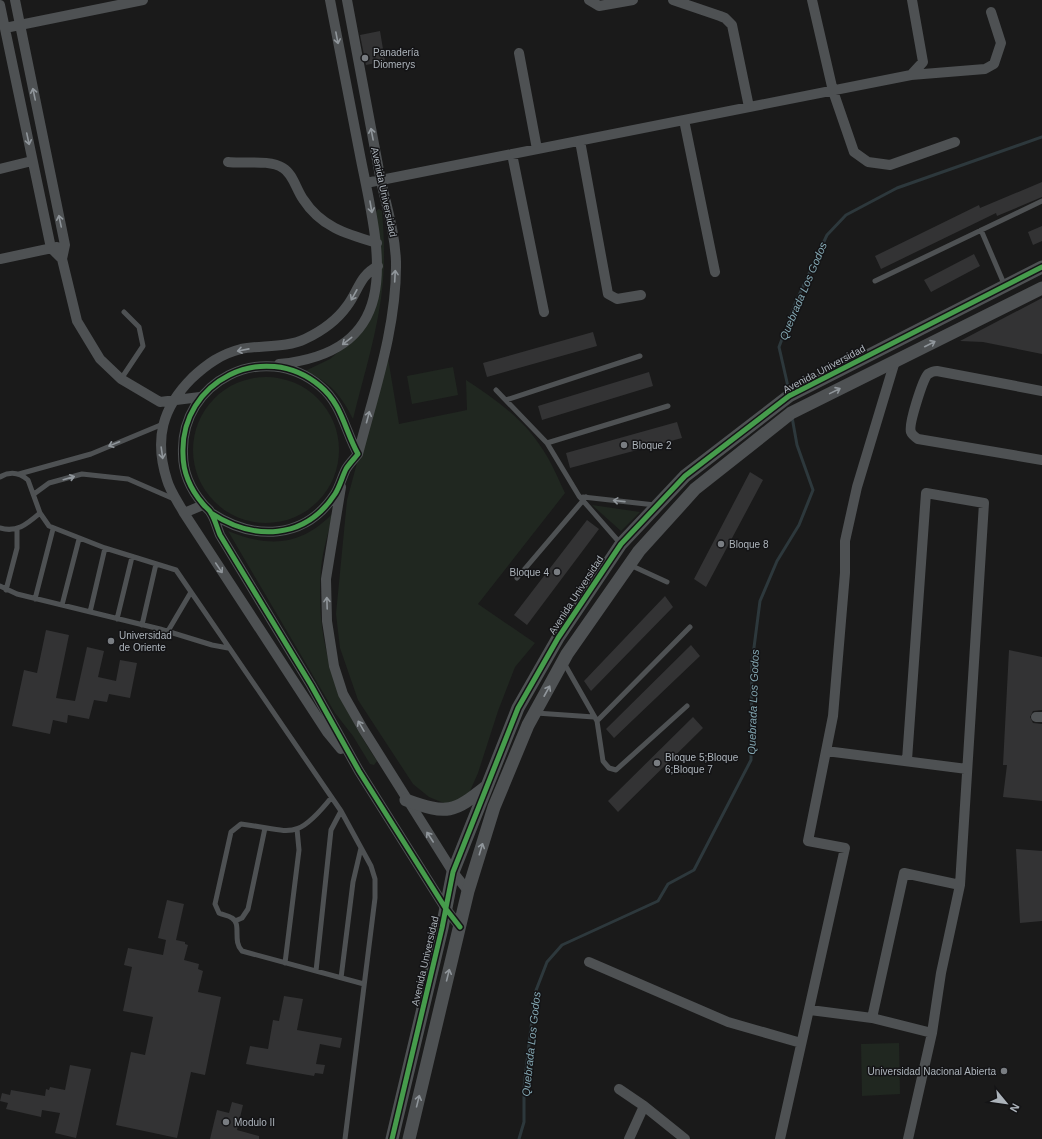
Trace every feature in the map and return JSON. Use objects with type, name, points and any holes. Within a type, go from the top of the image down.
[{"type":"street","points":[[15,0],[65,245],[62,259],[77,321],[100,359],[121,379],[160,402],[200,397]]},
{"type":"street","points":[[5,28],[143,0]]},
{"type":"street","name":"Avenida Universidad","points":[[211,513],[203,505],[189,481],[182,454],[186,427],[190,414],[200,397],[216,382],[240,370],[314,359],[345,343],[359,330],[371,309],[377,286],[377,243],[330,0]]},
{"type":"street","name":"Avenida Universidad","points":[[347,0],[381,180],[393,230],[396,262],[393,309],[382,364],[358,454]]},
{"type":"street","points":[[589,0],[599,6],[633,0]]},
{"type":"street","points":[[673,0],[720,16],[732,25],[748,107]]},
{"type":"street","points":[[812,0],[833,90],[854,152],[868,162],[890,165],[955,142]]},
{"type":"street","points":[[911,75],[923,62],[912,0]]},
{"type":"street","points":[[0,5],[51,248],[62,259]]},
{"type":"street","points":[[366,183],[911,75],[985,69],[994,64],[1001,43],[991,12]]},
{"type":"street","points":[[518,52],[537,149]]},
{"type":"street","points":[[684,120],[715,272]]},
{"type":"street","points":[[580,141],[608,294],[617,299],[641,296]]},
{"type":"street","points":[[512,154],[544,312]]},
{"type":"street","points":[[0,169],[32,162]]},
{"type":"street","points":[[228,162],[245,164],[267,162],[283,168],[293,180],[303,199],[322,221],[347,234],[377,243]]},
{"type":"street","points":[[0,259],[65,245]]},
{"type":"street","points":[[359,771],[327,732],[184,513],[167,481],[161,448],[163,424],[172,401],[184,386],[206,365],[221,356],[242,349],[303,340],[327,326],[347,307],[362,278],[369,271],[378,266]]},
{"type":"street","name":"Avenida Universidad","points":[[392,1139],[453,872],[518,708],[558,638],[621,544],[685,476],[789,396],[1042,267]]},
{"type":"street","points":[[409,1139],[468,891],[494,807],[535,713],[563,661],[629,565],[695,489],[791,413],[1042,288]]},
{"type":"street","points":[[780,1139],[845,848],[808,841],[833,716],[845,573],[845,541],[857,487],[895,361]]},
{"type":"street","points":[[267,365],[286,368],[299,373],[321,386],[337,407],[343,418],[348,437],[358,454],[346,469],[343,480],[326,579],[328,621],[334,666],[343,694],[406,800],[453,872],[468,891]]},
{"type":"street","points":[[1042,391],[937,371],[932,372],[926,378],[915,407],[910,430],[918,439],[1042,460]]},
{"type":"street","points":[[211,513],[226,523],[240,529],[256,532],[286,530],[308,520],[326,506],[336,494],[343,480]]},
{"type":"street","points":[[907,760],[926,493],[984,503],[960,885],[941,973],[932,1033],[908,1139]]},
{"type":"street","points":[[184,513],[203,505]]},
{"type":"street","points":[[211,513],[220,535],[311,685],[359,771],[446,908],[460,927]]},
{"type":"street","points":[[826,751],[907,760],[967,769]]},
{"type":"street","points":[[406,800],[425,807],[446,810],[465,803],[487,786]]},
{"type":"street","points":[[872,1018],[904,873],[960,885]]},
{"type":"street","points":[[589,962],[728,1022],[801,1043]]},
{"type":"street","points":[[810,1010],[872,1018],[932,1033]]},
{"type":"street","points":[[620,1089],[685,1139]]},
{"type":"street","points":[[629,1139],[644,1106]]},
{"type":"lane","points":[[875,280],[1042,201]]},
{"type":"lane","points":[[980,230],[1005,286]]},
{"type":"lane","points":[[121,379],[142,346],[140,327],[124,312]]},
{"type":"lane","points":[[506,400],[640,356]]},
{"type":"lane","points":[[496,390],[547,443],[579,496],[584,499],[621,544]]},
{"type":"lane","points":[[547,443],[668,406]]},
{"type":"lane","points":[[19,474],[91,454],[163,424]]},
{"type":"lane","points":[[0,477],[10,472],[19,474],[28,480],[40,513],[45,522],[53,529],[105,548],[176,570],[341,811],[371,866],[375,878],[375,898],[345,1139]]},
{"type":"lane","points":[[34,494],[49,483],[82,474],[128,479],[177,501]]},
{"type":"lane","points":[[584,499],[658,505]]},
{"type":"lane","points":[[517,578],[584,499]]},
{"type":"lane","points":[[0,528],[17,529],[24,526],[40,513]]},
{"type":"lane","points":[[6,590],[17,548],[17,529]]},
{"type":"lane","points":[[35,599],[53,529]]},
{"type":"lane","points":[[62,605],[79,539]]},
{"type":"lane","points":[[90,612],[105,548]]},
{"type":"lane","points":[[118,619],[132,556]]},
{"type":"lane","points":[[142,625],[156,564]]},
{"type":"lane","points":[[629,565],[667,582]]},
{"type":"lane","points":[[0,586],[6,590],[35,599],[168,631],[212,645],[228,648]]},
{"type":"lane","points":[[168,631],[190,592]]},
{"type":"lane","points":[[535,713],[596,719],[690,628]]},
{"type":"lane","points":[[563,661],[596,719],[603,761],[609,768],[616,770],[687,706]]},
{"type":"lane","points":[[331,798],[308,824],[297,829],[283,831],[241,824],[231,832],[215,904],[219,913],[232,918],[235,921],[237,929],[236,943],[242,951],[364,984]]},
{"type":"lane","points":[[316,971],[331,830],[341,811]]},
{"type":"lane","points":[[235,921],[242,918],[248,909],[265,828]]},
{"type":"lane","points":[[285,963],[299,850],[297,829]]},
{"type":"lane","points":[[341,978],[353,882],[361,848]]},
{"type":"shaded area","points":[[379,209],[382,211],[384,246],[384,272],[381,299],[375,333],[353,419],[344,403],[334,390],[314,375],[305,371],[330,359],[344,347],[369,309],[380,245],[376,213]]},
{"type":"shaded area","points":[[387,352],[399,424],[467,410],[466,380],[506,408],[532,434],[547,456],[565,493],[478,604],[535,643],[515,667],[498,711],[478,773],[470,791],[462,802],[446,804],[429,797],[413,784],[358,700],[340,648],[336,614],[347,500]]},
{"type":"shaded area","points":[[453,367],[458,395],[412,404],[407,376]]},
{"type":"shaded area","points":[[259,377],[273,377],[287,380],[307,389],[318,398],[327,409],[336,429],[339,450],[336,471],[327,491],[318,502],[307,511],[287,520],[273,523],[259,523],[245,520],[225,511],[214,502],[205,491],[196,471],[193,457],[193,443],[196,429],[205,409],[214,398],[225,389],[245,380]]},
{"type":"shaded area","points":[[592,505],[640,512],[621,531]]},
{"type":"shaded area","points":[[334,512],[321,568],[321,621],[331,669],[350,715],[377,761],[374,765],[370,764],[353,736],[335,713],[228,531],[258,540],[285,541],[310,532]]},
{"type":"shaded area","points":[[899,1043],[900,1094],[862,1096],[861,1044]]},
{"type":"building","points":[[380,31],[385,61],[366,65],[360,35]]},
{"type":"building","points":[[1042,182],[1042,197],[997,216],[996,213],[881,269],[875,256],[979,205],[980,208]]},
{"type":"building","points":[[1042,226],[1042,241],[1033,245],[1028,232]]},
{"type":"building","points":[[974,254],[980,266],[931,292],[924,280]]},
{"type":"building","points":[[1042,298],[1042,354],[983,342],[960,341]]},
{"type":"building","points":[[593,332],[597,346],[487,377],[483,363]]},
{"type":"building","points":[[649,372],[653,386],[542,420],[538,406]]},
{"type":"building","name":"Bloque 2","points":[[677,422],[682,438],[570,468],[566,453]]},
{"type":"building","name":"Bloque 8","points":[[750,472],[763,480],[706,587],[694,579]]},
{"type":"building","name":"Bloque 4","points":[[587,520],[599,529],[527,625],[514,615]]},
{"type":"building","points":[[665,596],[673,607],[591,691],[584,681]]},
{"type":"building","points":[[46,630],[69,635],[56,698],[75,701],[87,647],[104,651],[98,677],[116,681],[120,660],[137,663],[130,698],[109,694],[107,702],[94,700],[89,719],[68,715],[67,723],[53,720],[50,734],[12,726],[24,670],[37,673]]},
{"type":"building","points":[[691,645],[700,656],[614,738],[606,729]]},
{"type":"building","points":[[1009,650],[1042,657],[1042,710],[1033,711],[1030,717],[1033,723],[1042,724],[1042,801],[1003,797],[1007,765],[1003,765]]},
{"type":"building","name":"Bloque 5;Bloque 6;Bloque 7","points":[[693,717],[703,728],[618,812],[608,801]]},
{"type":"building","points":[[1016,849],[1042,851],[1042,921],[1020,923]]},
{"type":"building","points":[[167,900],[184,904],[176,940],[185,942],[185,944],[188,945],[184,960],[199,964],[198,969],[203,971],[198,992],[221,997],[205,1075],[191,1072],[177,1138],[116,1125],[131,1052],[145,1055],[153,1017],[123,1011],[132,967],[124,965],[128,948],[163,955],[166,940],[158,938]]},
{"type":"building","points":[[284,996],[303,999],[297,1030],[342,1038],[340,1048],[320,1044],[316,1064],[325,1065],[323,1074],[315,1073],[314,1076],[246,1064],[250,1046],[268,1049],[273,1020],[279,1021]]},
{"type":"building","points":[[70,1065],[91,1069],[76,1138],[55,1133],[60,1113],[42,1110],[41,1117],[6,1109],[8,1103],[0,1101],[2,1093],[10,1095],[11,1090],[45,1096],[46,1089],[49,1090],[50,1087],[65,1090]]},
{"type":"building","name":"Modulo II","points":[[232,1102],[243,1105],[237,1130],[259,1136],[259,1139],[210,1139],[217,1110],[229,1113]]},
{"type":"waterway","name":"Quebrada Los Godos","points":[[789,391],[779,347],[795,304],[827,235],[846,215],[897,188],[1042,137]]},
{"type":"waterway","name":"Quebrada Los Godos","points":[[519,1139],[524,1122],[524,1088],[535,993],[547,962],[562,945],[658,901],[668,884],[694,870],[751,760],[752,663],[760,601],[777,561],[799,525],[813,490],[797,445],[792,417]]},
{"type":"cycle path","points":[[392,1139],[442,928],[453,872],[518,708],[558,638],[621,544],[685,476],[789,396],[1042,267]]},
{"type":"cycle path","points":[[211,513],[227,522],[244,528],[261,531],[278,531],[294,528],[309,520],[323,509],[335,494],[346,469],[358,454],[338,409],[320,386],[298,372],[275,367],[251,368],[229,375],[210,388],[195,406],[186,428],[183,454],[184,467],[188,480],[195,493],[212,515],[220,535],[311,685],[359,771],[446,909],[460,927]]},
{"type":"place","name":"Panadería Diomerys","points":[[365,58]]},
{"type":"place","name":"Bloque 2","points":[[624,445]]},
{"type":"place","name":"Bloque 8","points":[[721,544]]},
{"type":"place","name":"Bloque 4","points":[[557,572]]},
{"type":"place","name":"Universidad de Oriente","points":[[111,641]]},
{"type":"place","name":"Bloque 5;Bloque 6;Bloque 7","points":[[657,763]]},
{"type":"place","name":"Universidad Nacional Abierta","points":[[1004,1071]]},
{"type":"place","name":"Modulo II","points":[[226,1122]]}]
